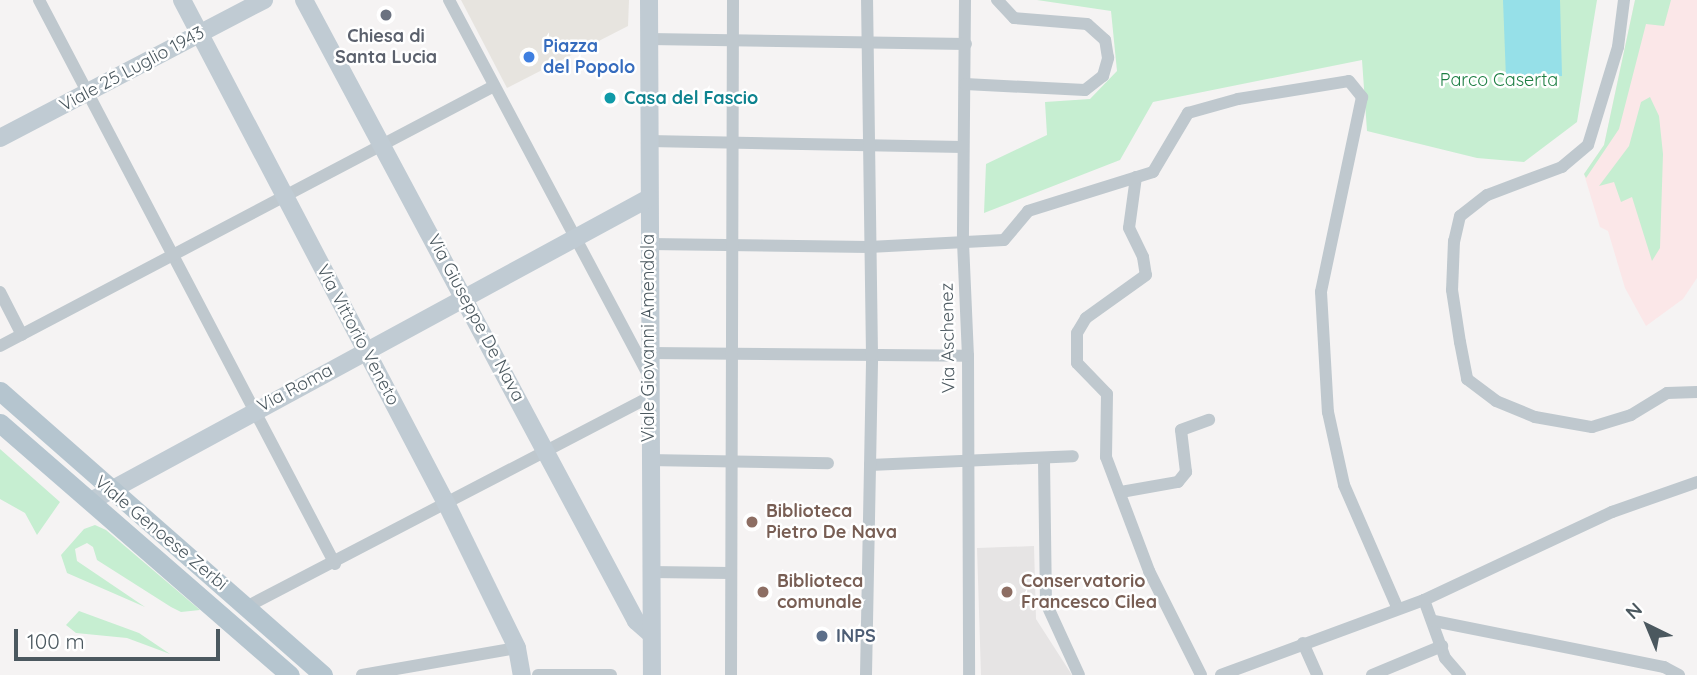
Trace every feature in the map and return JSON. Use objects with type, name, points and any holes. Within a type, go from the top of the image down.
[{"type":"main road","name":"Viale Genoese Zerbi","points":[[0,391],[323,675]]},
{"type":"main road","name":"Viale Genoese Zerbi","points":[[0,423],[290,675]]},
{"type":"street","points":[[39,0],[335,564]]},
{"type":"street","name":"Via Vittorio Veneto","points":[[182,0],[447,505],[517,648],[522,675]]},
{"type":"street","name":"Viale 25 Luglio 1943","points":[[0,138],[264,0]]},
{"type":"street","name":"Via Giuseppe De Nava","points":[[304,0],[465,296],[636,621],[651,634]]},
{"type":"street","points":[[449,0],[649,374]]},
{"type":"street","name":"Viale Giovanni Amendola","points":[[649,0],[648,460],[652,675]]},
{"type":"street","points":[[731,675],[733,0]]},
{"type":"street","points":[[866,675],[872,355],[867,0]]},
{"type":"street","name":"Via Aschenez","points":[[965,0],[962,242],[968,356],[968,675]]},
{"type":"street","points":[[965,84],[1085,90],[1102,76],[1108,58],[1105,40],[1087,24],[1014,18],[997,0]]},
{"type":"street","points":[[1624,0],[1618,47],[1588,145],[1562,167],[1487,195],[1461,216],[1454,241],[1452,290],[1460,342],[1467,379],[1496,401],[1535,417],[1592,428],[1631,415],[1667,393],[1697,392]]},
{"type":"street","points":[[649,39],[966,44]]},
{"type":"street","points":[[649,244],[869,247],[1004,240],[1028,211],[1153,172],[1188,113],[1238,99],[1349,81],[1362,97],[1321,292],[1327,400],[1344,485],[1397,607]]},
{"type":"street","points":[[0,346],[494,86]]},
{"type":"street","points":[[649,141],[963,147]]},
{"type":"street","points":[[1136,177],[1129,228],[1143,257],[1146,275],[1086,318],[1077,333],[1077,363],[1107,394],[1106,457],[1149,571],[1202,675]]},
{"type":"street","name":"Via Roma","points":[[93,503],[110,490],[254,409],[649,198]]},
{"type":"street","points":[[0,292],[22,335]]},
{"type":"street","points":[[649,353],[968,356]]},
{"type":"street","points":[[247,606],[335,564],[648,398]]},
{"type":"street","points":[[1121,492],[1178,482],[1186,472],[1181,430],[1209,420]]},
{"type":"street","points":[[870,465],[1044,460],[1073,456]]},
{"type":"street","points":[[648,460],[828,463]]},
{"type":"street","points":[[1044,460],[1046,603],[1079,675]]},
{"type":"street","points":[[1221,675],[1397,607],[1424,600],[1612,512],[1697,482]]},
{"type":"street","points":[[650,572],[731,573]]},
{"type":"street","points":[[1424,600],[1452,670],[1461,675]]},
{"type":"street","points":[[1433,621],[1664,667],[1679,675]]},
{"type":"street","points":[[1303,643],[1317,675]]},
{"type":"street","points":[[1372,675],[1442,646]]},
{"type":"street","points":[[362,675],[517,648]]},
{"type":"street","points":[[537,675],[611,675]]},
{"type":"shaded area","name":"Piazza del Popolo","points":[[461,0],[629,0],[628,26],[507,88]]},
{"type":"shaded area","points":[[1635,0],[1697,0],[1697,278],[1683,299],[1646,326],[1625,288],[1608,231],[1600,227],[1584,174],[1604,145]]},
{"type":"shaded area","name":"Conservatorio Francesco Cilea","points":[[1034,546],[1036,619],[1072,675],[981,675],[977,548]]},
{"type":"green space","name":"Parco Caserta","points":[[1037,0],[1597,0],[1577,122],[1524,162],[1477,158],[1367,131],[1362,60],[1153,102],[1120,160],[984,213],[986,164],[1047,135],[1045,102],[1090,99],[1117,71],[1111,11]]},
{"type":"green space","points":[[1635,0],[1671,0],[1664,26],[1646,24],[1619,129],[1586,178],[1584,174],[1604,145]]},
{"type":"green space","points":[[1650,97],[1659,116],[1663,154],[1660,248],[1652,261],[1632,197],[1621,202],[1614,182],[1599,186],[1629,146],[1641,102]]},
{"type":"green space","points":[[0,449],[60,502],[37,535],[25,513],[0,499]]},
{"type":"green space","points":[[95,525],[106,530],[200,610],[181,612],[171,607],[97,560],[93,547],[87,543],[75,549],[77,561],[145,607],[67,573],[61,555],[84,529]]},
{"type":"green space","points":[[79,611],[139,633],[170,654],[127,638],[76,633],[66,625]]},
{"type":"water","points":[[1503,0],[1560,0],[1562,76],[1506,78]]},
{"type":"place","name":"Chiesa di Santa Lucia","points":[[386,15]]},
{"type":"place","name":"Piazza del Popolo","points":[[529,57]]},
{"type":"place","name":"Casa del Fascio","points":[[610,98]]},
{"type":"place","name":"Biblioteca Pietro De Nava","points":[[752,522]]},
{"type":"place","name":"Biblioteca comunale","points":[[763,592]]},
{"type":"place","name":"Conservatorio Francesco Cilea","points":[[1007,592]]},
{"type":"place","name":"INPS","points":[[822,636]]}]
